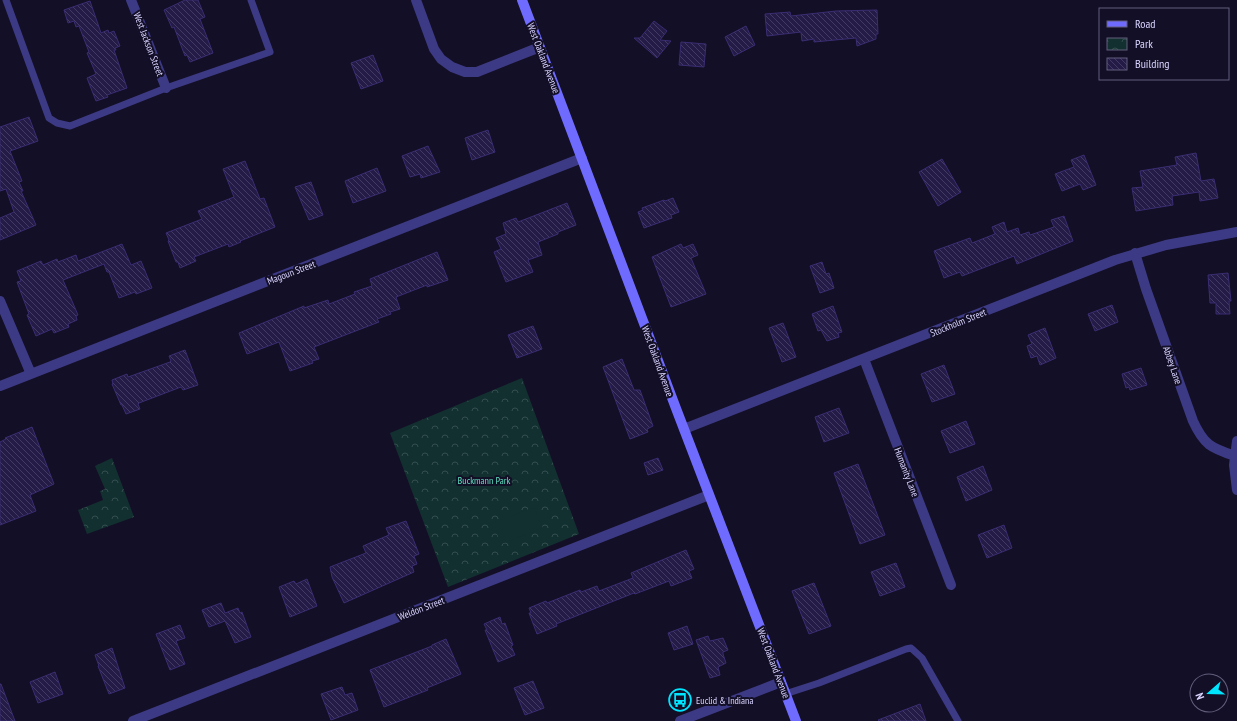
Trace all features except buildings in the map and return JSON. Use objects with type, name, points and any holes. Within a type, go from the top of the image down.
[{"type":"main road","name":"West Oakland Avenue","points":[[522,0],[709,496],[796,721]]},
{"type":"street","name":"West Jackson Street","points":[[132,0],[166,88]]},
{"type":"street","points":[[416,0],[434,49],[442,59],[452,67],[459,70],[465,72],[477,72],[540,47]]},
{"type":"street","name":"Magoun Street","points":[[0,386],[582,158]]},
{"type":"street","name":"Stockholm Street","points":[[684,429],[1115,260],[1166,245],[1237,232]]},
{"type":"street","name":"Abbey Lane","points":[[1135,253],[1192,421],[1199,434],[1209,445],[1216,450],[1235,456]]},
{"type":"street","points":[[0,301],[30,374]]},
{"type":"street","name":"Humanity Lane","points":[[864,359],[951,585]]},
{"type":"street","points":[[1237,442],[1235,456],[1235,479],[1237,490]]},
{"type":"street","name":"Weldon Street","points":[[132,721],[709,496]]},
{"type":"street","points":[[680,721],[781,682]]},
{"type":"lane","points":[[6,0],[49,118],[57,123],[70,126],[166,88],[270,52],[251,0]]},
{"type":"lane","points":[[785,694],[906,648],[911,648],[922,658],[958,721]]},
{"type":"green space","name":"Buckmann Park","points":[[522,378],[579,534],[448,587],[390,433]]},
{"type":"green space","points":[[112,458],[134,517],[87,534],[78,510],[103,500],[100,491],[105,489],[95,466]]},
{"type":"green space","points":[[534,507],[543,528],[501,544],[493,523]]},
{"type":"place","name":"Euclid & Indiana","points":[[680,700]]}]
